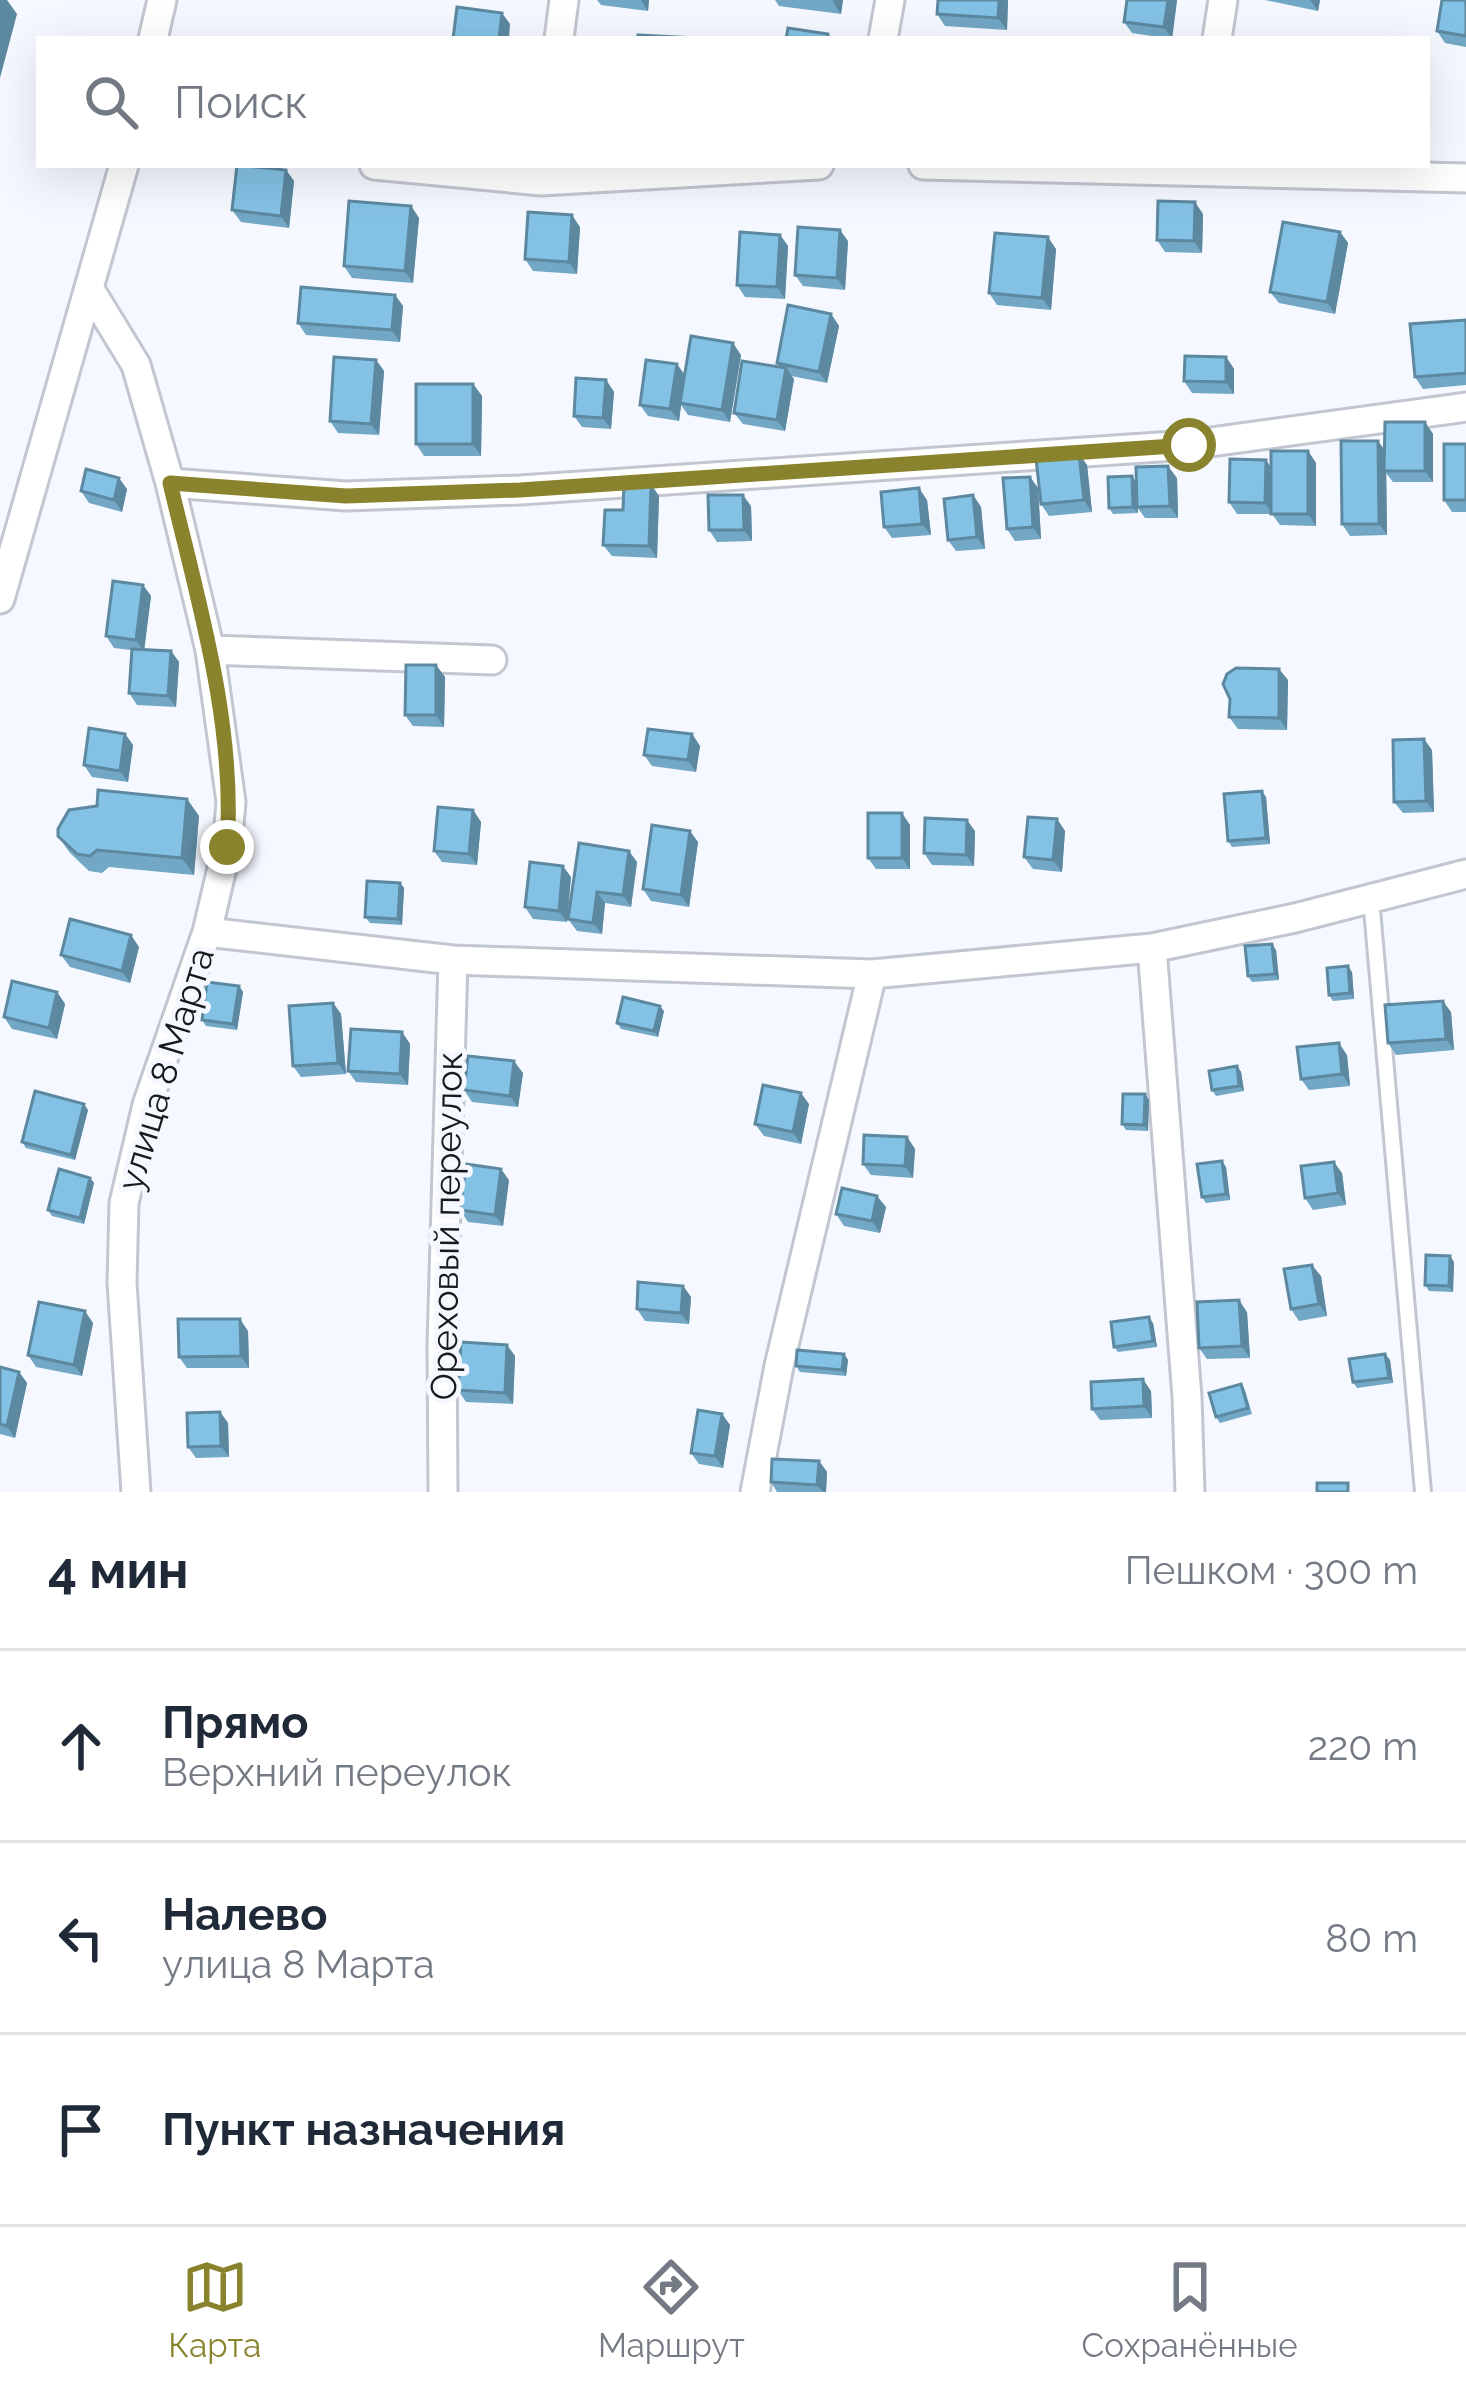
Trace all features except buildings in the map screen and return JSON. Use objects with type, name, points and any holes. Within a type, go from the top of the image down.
[{"type":"street","points":[[154,36],[162,0]]},
{"type":"street","points":[[559,36],[564,0]]},
{"type":"street","points":[[884,36],[890,0]]},
{"type":"street","points":[[1217,36],[1223,0]]},
{"type":"street","points":[[0,598],[123,168]]},
{"type":"street","points":[[437,168],[542,173],[715,168]]},
{"type":"street","points":[[1086,168],[1466,178]]},
{"type":"street","name":"улица 8 Марта","points":[[89,288],[136,365],[170,483],[210,650],[231,802],[227,847],[207,932],[147,1105],[124,1202],[122,1282],[136,1492]]},
{"type":"street","points":[[170,483],[346,496],[520,490],[1189,445],[1466,407]]},
{"type":"street","points":[[210,650],[492,660]]},
{"type":"street","points":[[207,932],[453,960],[872,974],[1152,948],[1295,918],[1466,874]]},
{"type":"street","points":[[1152,948],[1187,1397],[1190,1492]]},
{"type":"street","name":"Ореховый переулок","points":[[442,1492],[453,960]]},
{"type":"street","points":[[755,1492],[779,1366],[872,974]]},
{"type":"lane","points":[[1371,898],[1423,1492]]},
{"type":"route","points":[[227,847],[231,802],[210,650],[170,483],[346,496],[520,490],[1189,445]]}]
